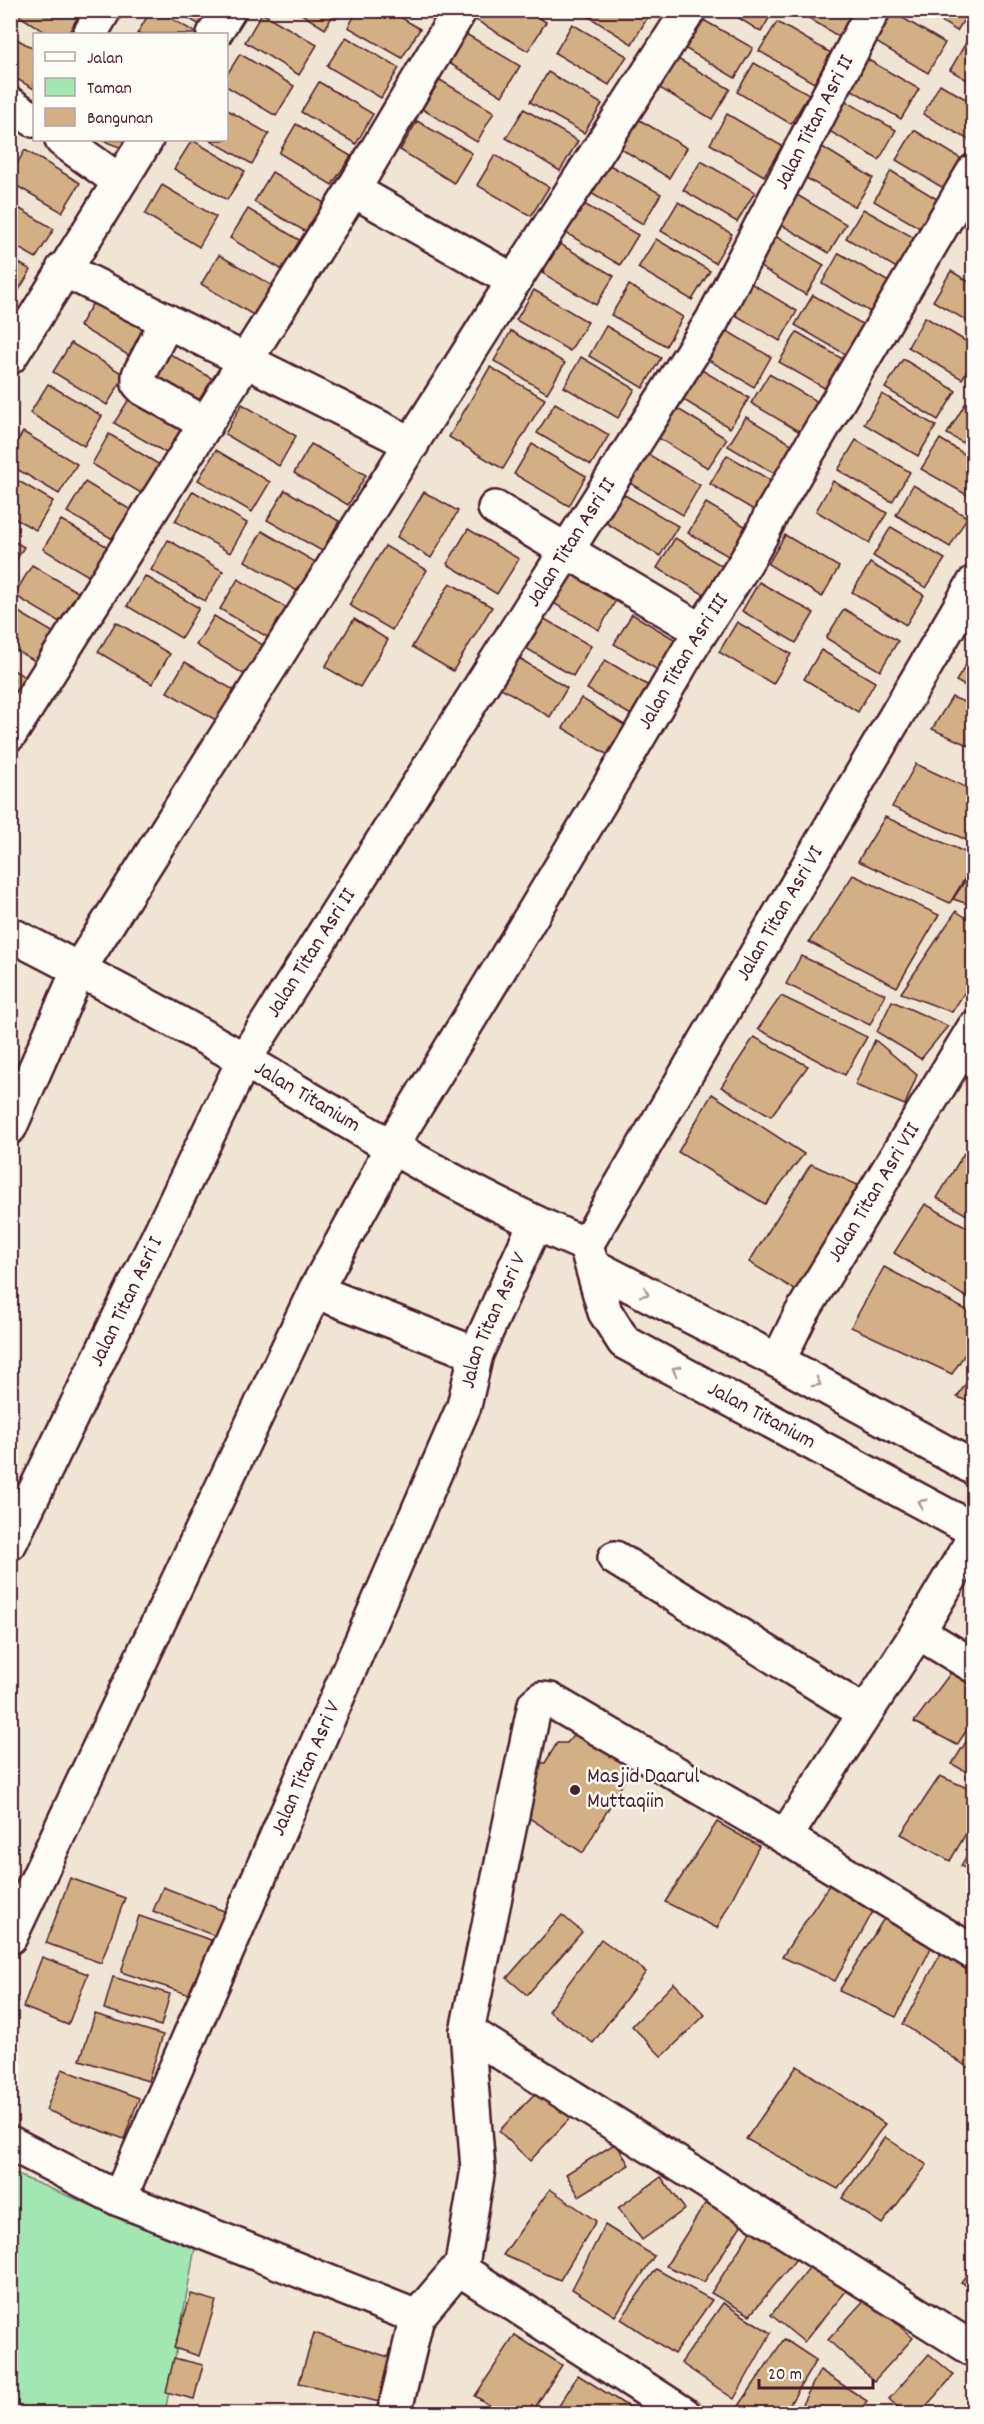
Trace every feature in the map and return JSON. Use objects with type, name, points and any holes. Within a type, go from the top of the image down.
[{"type":"street","points":[[91,33],[104,10]]},
{"type":"street","points":[[215,33],[229,10]]},
{"type":"street","points":[[10,734],[353,190],[460,10]]},
{"type":"street","points":[[10,1127],[79,969],[514,281],[689,10]]},
{"type":"street","name":"Jalan Titan Asri II","points":[[244,1060],[712,321],[873,10]]},
{"type":"street","points":[[10,104],[33,119]]},
{"type":"street","points":[[63,141],[119,181]]},
{"type":"street","points":[[10,357],[63,269],[145,141]]},
{"type":"street","name":"Jalan Titan Asri III","points":[[10,1937],[315,1291],[373,1186],[390,1148],[590,822],[700,630],[764,532],[772,513],[974,171]]},
{"type":"street","points":[[353,190],[514,281]]},
{"type":"street","points":[[63,269],[412,444]]},
{"type":"street","points":[[167,321],[139,375],[139,384],[206,424]]},
{"type":"street","points":[[495,508],[700,630]]},
{"type":"street","name":"Jalan Titan Asri VI","points":[[589,1256],[974,583]]},
{"type":"street","name":"Jalan Titanium","points":[[10,934],[79,969],[244,1060],[390,1148],[535,1224],[974,1468]]},
{"type":"street","name":"Jalan Titan Asri VII","points":[[778,1361],[800,1316],[974,1028]]},
{"type":"street","name":"Jalan Titan Asri I","points":[[10,1543],[244,1060]]},
{"type":"street","name":"Jalan Titan Asri V","points":[[119,2199],[464,1406],[476,1354],[535,1224]]},
{"type":"street","name":"Jalan Titanium","points":[[589,1256],[605,1312],[624,1342],[974,1530]]},
{"type":"street","points":[[315,1291],[476,1354]]},
{"type":"street","points":[[785,1837],[918,1632],[974,1538]]},
{"type":"street","points":[[615,1558],[865,1713]]},
{"type":"street","points":[[918,1632],[974,1666]]},
{"type":"street","points":[[461,2270],[478,2169],[467,2031],[535,1704],[542,1699],[560,1706],[785,1837],[974,1953]]},
{"type":"street","points":[[467,2031],[974,2350]]},
{"type":"street","points":[[10,2144],[119,2199],[417,2317]]},
{"type":"street","points":[[394,2414],[417,2317],[456,2271],[461,2270],[684,2414]]},
{"type":"green space","points":[[10,2172],[195,2248],[165,2413],[11,2413]]},
{"type":"building","points":[[10,10],[75,10],[80,13],[69,33],[46,33]]},
{"type":"building","points":[[151,10],[157,10],[196,33],[138,33]]},
{"type":"building","points":[[175,10],[227,10],[213,33]]},
{"type":"building","points":[[295,10],[336,10],[325,29]]},
{"type":"building","points":[[358,10],[389,10],[420,29],[402,58],[348,27]]},
{"type":"building","points":[[479,10],[527,10],[546,22],[528,51],[474,19]]},
{"type":"building","points":[[578,10],[642,10],[649,15],[632,44]]},
{"type":"building","points":[[726,10],[774,10],[761,32]]},
{"type":"building","points":[[796,10],[855,10],[839,37]]},
{"type":"building","points":[[923,10],[970,10],[957,31]]},
{"type":"building","points":[[891,11],[945,43],[928,73],[874,41]]},
{"type":"building","points":[[262,13],[317,45],[299,75],[245,42]]},
{"type":"building","points":[[698,17],[753,48],[735,78],[681,46]]},
{"type":"building","points":[[777,22],[831,53],[814,83],[759,51]]},
{"type":"building","points":[[572,24],[627,56],[609,85],[555,53]]},
{"type":"building","points":[[466,34],[520,66],[502,96],[449,63]]},
{"type":"building","points":[[10,35],[33,48],[33,88],[10,75]]},
{"type":"building","points":[[346,37],[399,68],[381,98],[327,66]]},
{"type":"building","points":[[967,41],[974,44],[974,84],[950,70]]},
{"type":"building","points":[[240,54],[294,86],[276,116],[228,87],[228,73]]},
{"type":"building","points":[[676,58],[730,89],[712,119],[658,87]]},
{"type":"building","points":[[865,58],[919,89],[901,119],[847,87]]},
{"type":"building","points":[[754,63],[809,94],[791,124],[737,92]]},
{"type":"building","points":[[548,72],[602,104],[584,133],[530,102]]},
{"type":"building","points":[[440,80],[494,112],[477,142],[422,109]]},
{"type":"building","points":[[319,82],[373,114],[356,144],[301,112]]},
{"type":"building","points":[[940,84],[974,104],[974,143],[923,114]]},
{"type":"building","points":[[842,99],[896,130],[879,160],[824,128]]},
{"type":"building","points":[[524,109],[578,141],[560,171],[506,138]]},
{"type":"building","points":[[228,110],[269,134],[252,164],[212,141],[228,141]]},
{"type":"building","points":[[727,114],[782,146],[764,176],[710,144]]},
{"type":"building","points":[[633,116],[687,148],[669,178],[615,145]]},
{"type":"building","points":[[417,121],[472,153],[454,183],[400,150]]},
{"type":"building","points":[[296,124],[351,156],[332,185],[279,153]]},
{"type":"building","points":[[914,130],[968,163],[950,192],[896,160]]},
{"type":"building","points":[[104,141],[129,141],[122,148]]},
{"type":"building","points":[[191,141],[194,141],[245,171],[227,200],[174,169]]},
{"type":"building","points":[[819,145],[873,178],[855,207],[801,175]]},
{"type":"building","points":[[25,150],[80,183],[62,212],[10,182],[10,176]]},
{"type":"building","points":[[495,155],[549,187],[531,216],[477,185]]},
{"type":"building","points":[[701,161],[755,192],[737,222],[683,190]]},
{"type":"building","points":[[606,163],[661,194],[643,224],[589,192]]},
{"type":"building","points":[[891,171],[945,204],[928,233],[874,201]]},
{"type":"building","points":[[272,172],[326,204],[308,233],[254,202]]},
{"type":"building","points":[[162,185],[216,217],[199,247],[145,214]]},
{"type":"building","points":[[792,192],[846,224],[829,253],[775,221]]},
{"type":"building","points":[[678,202],[732,234],[715,263],[661,231]]},
{"type":"building","points":[[10,203],[54,229],[36,258],[10,243]]},
{"type":"building","points":[[584,204],[638,235],[620,265],[566,233]]},
{"type":"building","points":[[248,209],[301,241],[284,271],[230,238]]},
{"type":"building","points":[[863,209],[918,240],[900,270],[846,238]]},
{"type":"building","points":[[770,233],[824,265],[806,295],[752,262]]},
{"type":"building","points":[[656,239],[710,271],[692,300],[638,268]]},
{"type":"building","points":[[560,244],[614,276],[596,305],[542,273]]},
{"type":"building","points":[[839,253],[894,285],[875,315],[822,283]]},
{"type":"building","points":[[219,255],[273,286],[255,316],[201,284]]},
{"type":"building","points":[[10,258],[31,270],[13,300],[10,298]]},
{"type":"building","points":[[951,271],[974,285],[974,325],[933,301]]},
{"type":"building","points":[[744,279],[797,311],[780,341],[725,309]]},
{"type":"building","points":[[629,285],[683,317],[666,346],[611,315]]},
{"type":"building","points":[[534,290],[588,322],[570,351],[516,320]]},
{"type":"building","points":[[813,295],[867,327],[850,357],[795,325]]},
{"type":"building","points":[[97,296],[151,329],[133,358],[79,326]]},
{"type":"building","points":[[925,317],[974,346],[974,359],[962,379],[908,347]]},
{"type":"building","points":[[717,325],[771,357],[754,387],[700,355]]},
{"type":"building","points":[[606,326],[661,358],[643,388],[589,356]]},
{"type":"building","points":[[511,331],[565,363],[547,393],[494,361]]},
{"type":"building","points":[[797,332],[851,364],[833,393],[779,362]]},
{"type":"building","points":[[71,343],[125,375],[107,405],[53,372]]},
{"type":"building","points":[[158,347],[213,379],[195,408],[141,377]]},
{"type":"building","points":[[581,357],[635,389],[618,418],[564,387]]},
{"type":"building","points":[[903,359],[956,391],[938,420],[885,388]]},
{"type":"building","points":[[695,366],[749,398],[730,428],[677,396]]},
{"type":"building","points":[[490,367],[545,399],[503,469],[449,437]]},
{"type":"building","points":[[769,374],[823,405],[805,435],[751,403]]},
{"type":"building","points":[[48,384],[102,416],[84,446],[30,413]]},
{"type":"building","points":[[133,393],[186,425],[168,454],[114,423]]},
{"type":"building","points":[[882,394],[936,426],[918,456],[864,424]]},
{"type":"building","points":[[555,403],[609,435],[591,465],[537,433]]},
{"type":"building","points":[[242,404],[296,436],[279,466],[225,434]]},
{"type":"building","points":[[965,404],[974,409],[974,449],[947,434]]},
{"type":"building","points":[[673,406],[727,439],[708,468],[655,436]]},
{"type":"building","points":[[746,417],[800,449],[782,478],[728,446]]},
{"type":"building","points":[[23,432],[77,464],[59,494],[10,465],[10,453]]},
{"type":"building","points":[[109,434],[163,467],[146,496],[92,464]]},
{"type":"building","points":[[940,439],[974,460],[974,499],[921,469]]},
{"type":"building","points":[[856,440],[910,472],[892,502],[838,470]]},
{"type":"building","points":[[311,444],[366,475],[348,505],[294,473]]},
{"type":"building","points":[[532,444],[586,476],[569,506],[514,474]]},
{"type":"building","points":[[216,450],[270,482],[252,512],[198,480]]},
{"type":"building","points":[[646,453],[700,485],[683,515],[628,482]]},
{"type":"building","points":[[727,455],[782,487],[764,516],[710,484]]},
{"type":"building","points":[[10,476],[53,501],[36,530],[10,516]]},
{"type":"building","points":[[833,481],[887,513],[869,543],[816,511]]},
{"type":"building","points":[[85,482],[139,515],[121,544],[67,512]]},
{"type":"building","points":[[913,485],[967,517],[950,547],[896,515]]},
{"type":"building","points":[[285,490],[339,521],[322,551],[267,520]]},
{"type":"building","points":[[193,491],[247,523],[230,553],[175,521]]},
{"type":"building","points":[[424,492],[458,511],[431,558],[397,537]]},
{"type":"building","points":[[623,494],[678,526],[660,556],[606,523]]},
{"type":"building","points":[[706,503],[760,535],[742,564],[688,533]]},
{"type":"building","points":[[61,520],[115,551],[97,581],[43,549]]},
{"type":"building","points":[[891,527],[945,559],[926,588],[873,556]]},
{"type":"building","points":[[468,529],[519,559],[497,594],[447,564]]},
{"type":"building","points":[[262,531],[317,563],[299,592],[245,561]]},
{"type":"building","points":[[785,535],[839,567],[822,597],[768,564]]},
{"type":"building","points":[[675,538],[729,570],[712,599],[657,568]]},
{"type":"building","points":[[10,539],[24,547],[10,570]]},
{"type":"building","points":[[168,540],[223,571],[205,601],[151,570]]},
{"type":"building","points":[[385,546],[427,570],[392,630],[349,605]]},
{"type":"building","points":[[870,563],[924,595],[906,625],[852,592]]},
{"type":"building","points":[[32,565],[86,597],[68,627],[14,595]]},
{"type":"building","points":[[562,568],[616,600],[599,630],[545,598]]},
{"type":"building","points":[[145,576],[199,608],[181,638],[127,606]]},
{"type":"building","points":[[238,579],[292,611],[274,641],[220,609]]},
{"type":"building","points":[[759,582],[814,613],[796,643],[742,611]]},
{"type":"building","points":[[450,583],[492,607],[453,671],[412,647]]},
{"type":"building","points":[[10,607],[61,637],[44,666],[10,647]]},
{"type":"building","points":[[844,609],[898,641],[880,671],[826,638]]},
{"type":"building","points":[[536,614],[591,646],[573,676],[519,644]]},
{"type":"building","points":[[632,614],[686,646],[668,676],[614,644]]},
{"type":"building","points":[[214,616],[268,648],[250,678],[196,645]]},
{"type":"building","points":[[354,619],[388,640],[360,687],[325,667]]},
{"type":"building","points":[[116,622],[170,654],[152,684],[98,652]]},
{"type":"building","points":[[737,622],[791,654],[773,684],[719,652]]},
{"type":"building","points":[[821,650],[875,682],[858,712],[804,679]]},
{"type":"building","points":[[974,652],[974,691],[956,681]]},
{"type":"building","points":[[514,655],[567,688],[550,717],[496,685]]},
{"type":"building","points":[[605,660],[659,692],[641,721],[587,689]]},
{"type":"building","points":[[185,662],[239,693],[221,723],[167,692]]},
{"type":"building","points":[[10,668],[35,683],[10,708]]},
{"type":"building","points":[[952,697],[974,706],[974,748],[932,729]]},
{"type":"building","points":[[581,698],[634,731],[616,760],[563,728]]},
{"type":"building","points":[[916,764],[974,791],[974,838],[971,842],[892,807]]},
{"type":"building","points":[[885,817],[974,856],[974,863],[950,903],[858,861]]},
{"type":"building","points":[[974,867],[974,906],[953,899]]},
{"type":"building","points":[[853,875],[939,915],[897,987],[809,942]]},
{"type":"building","points":[[956,911],[974,923],[974,978],[952,1012],[901,993]]},
{"type":"building","points":[[801,956],[885,994],[870,1025],[786,984]]},
{"type":"building","points":[[781,996],[867,1037],[845,1075],[758,1029]]},
{"type":"building","points":[[892,1001],[948,1026],[921,1059],[877,1032]]},
{"type":"building","points":[[754,1037],[808,1066],[771,1116],[721,1087]]},
{"type":"building","points":[[875,1040],[917,1075],[905,1105],[855,1085]]},
{"type":"building","points":[[712,1094],[804,1154],[765,1204],[678,1152]]},
{"type":"building","points":[[964,1153],[974,1158],[974,1219],[937,1198]]},
{"type":"building","points":[[811,1164],[860,1186],[800,1293],[749,1262]]},
{"type":"building","points":[[925,1204],[974,1231],[974,1302],[894,1253]]},
{"type":"building","points":[[884,1267],[974,1314],[974,1340],[952,1374],[851,1327]]},
{"type":"building","points":[[974,1371],[974,1404],[957,1397]]},
{"type":"building","points":[[952,1671],[974,1685],[974,1719],[957,1745],[914,1722]]},
{"type":"building","name":"Masjid Daarul Muttaqiin","points":[[577,1729],[635,1762],[583,1853],[526,1816],[535,1763],[545,1763],[557,1743],[567,1743]]},
{"type":"building","points":[[974,1729],[974,1776],[952,1764]]},
{"type":"building","points":[[940,1776],[974,1791],[974,1820],[950,1861],[901,1834]]},
{"type":"building","points":[[717,1822],[759,1846],[717,1928],[665,1902]]},
{"type":"building","points":[[974,1842],[974,1873],[961,1866]]},
{"type":"building","points":[[70,1878],[125,1898],[101,1963],[46,1943]]},
{"type":"building","points":[[829,1885],[876,1906],[835,1981],[782,1957]]},
{"type":"building","points":[[163,1887],[229,1913],[220,1938],[153,1911]]},
{"type":"building","points":[[562,1915],[582,1932],[527,1995],[507,1978]]},
{"type":"building","points":[[886,1915],[933,1944],[896,2017],[839,1991]]},
{"type":"building","points":[[139,1916],[211,1940],[193,1996],[121,1972]]},
{"type":"building","points":[[601,1939],[646,1972],[593,2043],[548,2011]]},
{"type":"building","points":[[942,1951],[974,1969],[972,2070],[903,2024]]},
{"type":"building","points":[[42,1957],[88,1974],[68,2025],[23,2007]]},
{"type":"building","points":[[113,1977],[170,1994],[161,2026],[104,2009]]},
{"type":"building","points":[[674,1983],[705,2015],[662,2057],[632,2026]]},
{"type":"building","points":[[95,2014],[163,2035],[148,2081],[80,2060]]},
{"type":"building","points":[[797,2066],[885,2124],[838,2189],[746,2139]]},
{"type":"building","points":[[62,2069],[139,2098],[124,2139],[46,2110]]},
{"type":"building","points":[[541,2087],[572,2116],[530,2161],[499,2131]]},
{"type":"building","points":[[885,2137],[927,2165],[882,2224],[842,2198]]},
{"type":"building","points":[[616,2143],[629,2165],[579,2196],[566,2174]]},
{"type":"building","points":[[661,2177],[685,2209],[642,2240],[618,2208]]},
{"type":"building","points":[[550,2189],[596,2221],[560,2280],[503,2255]]},
{"type":"building","points":[[711,2194],[746,2218],[704,2282],[666,2266]]},
{"type":"building","points":[[605,2225],[654,2256],[615,2316],[572,2289]]},
{"type":"building","points":[[751,2231],[797,2258],[750,2315],[711,2293]]},
{"type":"building","points":[[817,2258],[851,2285],[804,2342],[771,2315]]},
{"type":"building","points":[[974,2265],[974,2290],[961,2282]]},
{"type":"building","points":[[656,2269],[712,2300],[674,2354],[621,2319]]},
{"type":"building","points":[[191,2294],[216,2301],[199,2356],[174,2348]]},
{"type":"building","points":[[867,2297],[913,2338],[874,2381],[828,2340]]},
{"type":"building","points":[[723,2303],[771,2333],[734,2399],[681,2363]]},
{"type":"building","points":[[314,2333],[398,2360],[388,2404],[299,2383]]},
{"type":"building","points":[[515,2335],[562,2365],[531,2414],[503,2414],[475,2396]]},
{"type":"building","points":[[784,2339],[816,2360],[784,2414],[757,2414],[739,2406]]},
{"type":"building","points":[[929,2354],[954,2375],[919,2414],[905,2414],[889,2399]]},
{"type":"building","points":[[174,2358],[203,2365],[194,2399],[166,2392]]},
{"type":"building","points":[[820,2370],[867,2401],[858,2414],[797,2414]]},
{"type":"building","points":[[578,2375],[640,2414],[554,2414]]},
{"type":"place","name":"Masjid Daarul Muttaqiin","points":[[575,1790]]}]
